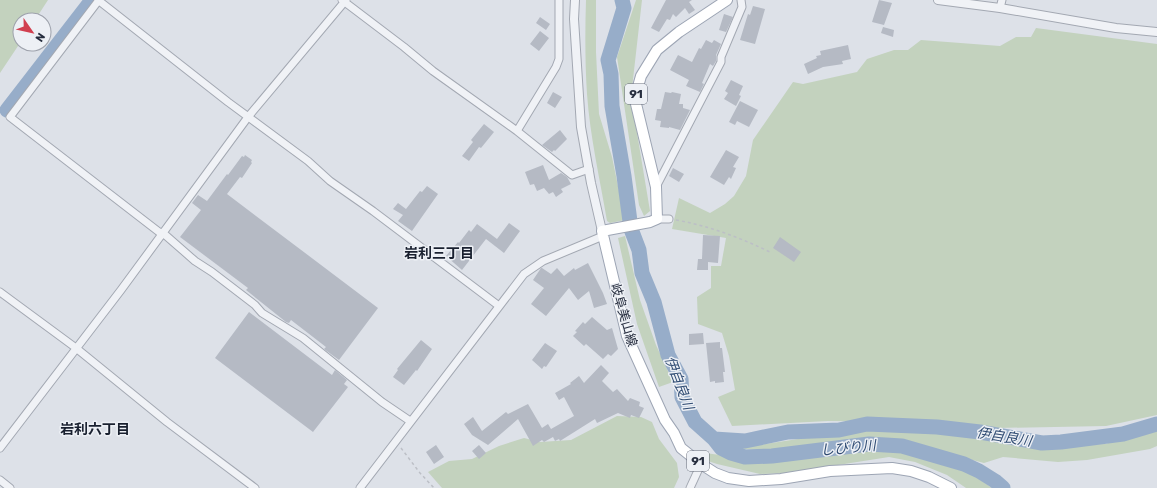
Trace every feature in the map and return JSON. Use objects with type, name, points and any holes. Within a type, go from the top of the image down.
[{"type":"main road","name":"91","points":[[653,220],[656,187],[636,104],[636,90],[641,76],[657,50],[679,32],[727,0]]},
{"type":"main road","points":[[605,232],[653,220]]},
{"type":"main road","name":"岐阜美山線","points":[[605,232],[627,336],[665,420],[674,433],[681,448],[701,464],[715,473],[728,478],[749,480],[781,479],[830,471],[892,468],[911,471],[929,477],[951,488]]},
{"type":"street","points":[[410,421],[382,402],[303,338],[262,313],[212,272],[195,261],[163,233],[159,232],[10,117],[99,0],[248,117],[308,161],[330,180],[499,306]]},
{"type":"street","points":[[517,131],[556,67],[559,59],[560,0]]},
{"type":"street","points":[[360,488],[524,274],[543,261],[605,232],[591,183],[581,127],[574,19],[575,0]]},
{"type":"street","points":[[656,187],[721,62],[721,57],[742,7],[741,0]]},
{"type":"street","points":[[938,0],[1001,4],[1116,28],[1157,32]]},
{"type":"street","points":[[0,448],[121,290],[248,117],[344,1],[433,71],[517,131],[572,175],[589,169]]},
{"type":"street","points":[[653,220],[669,219]]},
{"type":"street","points":[[0,292],[76,348],[167,422],[255,488]]},
{"type":"street","points":[[690,488],[701,464]]},
{"type":"street","points":[[0,480],[10,488]]},
{"type":"path","points":[[669,219],[694,223],[718,230],[746,240],[772,253]]},
{"type":"path","points":[[396,440],[420,473],[434,488]]},
{"type":"green space","points":[[0,0],[48,0],[40,12],[12,12],[12,52],[14,52],[0,73]]},
{"type":"green space","points":[[586,0],[596,0],[596,52],[599,114],[612,157],[625,220],[610,223],[607,221],[588,110],[585,35]]},
{"type":"green space","points":[[636,0],[642,0],[631,97],[650,211],[644,216],[639,205],[617,57]]},
{"type":"green space","points":[[1036,28],[1157,44],[1157,415],[1106,426],[997,428],[916,422],[828,421],[732,426],[718,397],[735,390],[729,356],[722,333],[698,324],[697,297],[711,288],[711,266],[721,266],[726,238],[672,229],[679,198],[710,213],[725,204],[734,196],[746,176],[753,140],[793,82],[803,84],[857,72],[867,59],[894,50],[908,50],[921,40],[1000,46],[1016,37],[1031,37]]},
{"type":"green space","points":[[625,236],[640,300],[656,345],[673,382],[659,387],[637,324],[618,238]]},
{"type":"green space","points":[[617,416],[641,417],[652,422],[659,439],[677,463],[679,477],[674,488],[442,488],[428,472],[449,461],[472,459],[499,446],[524,438],[540,442],[571,440]]},
{"type":"green space","points":[[876,427],[1045,445],[1106,444],[1117,439],[1144,435],[1157,430],[1157,446],[1150,449],[1087,460],[1058,462],[1003,457],[984,463],[904,442],[867,440],[772,450],[733,449]]},
{"type":"green space","points":[[895,450],[946,463],[970,474],[992,488],[966,488],[947,475],[915,462],[889,457],[787,473],[760,474],[705,460],[705,453],[743,458],[786,459],[862,451]]},
{"type":"building","points":[[666,0],[692,0],[689,2],[695,10],[689,14],[685,8],[676,17],[673,14],[670,20],[667,19],[659,32],[651,28]]},
{"type":"building","points":[[879,0],[892,3],[884,25],[872,22]]},
{"type":"building","points":[[753,6],[765,9],[755,44],[740,40],[748,14],[750,15]]},
{"type":"building","points":[[724,14],[733,17],[726,32],[719,30]]},
{"type":"building","points":[[540,17],[550,24],[546,30],[536,23]]},
{"type":"building","points":[[883,27],[894,30],[893,37],[881,33]]},
{"type":"building","points":[[540,31],[549,38],[539,51],[530,44]]},
{"type":"building","points":[[706,40],[712,43],[714,40],[721,44],[716,55],[716,61],[713,66],[710,64],[700,92],[686,86],[689,80],[670,70],[678,55],[692,62],[699,48],[701,49]]},
{"type":"building","points":[[848,45],[851,59],[842,61],[843,64],[823,67],[808,74],[804,64],[817,58],[816,56],[821,55],[820,51]]},
{"type":"building","points":[[731,80],[743,86],[739,95],[741,96],[736,106],[724,99],[728,93],[725,91]]},
{"type":"building","points":[[553,92],[562,97],[555,108],[547,103]]},
{"type":"building","points":[[665,92],[681,94],[679,104],[683,104],[683,108],[690,110],[680,130],[669,127],[660,127],[661,121],[655,120],[657,109],[661,109]]},
{"type":"building","points":[[740,101],[758,110],[749,127],[737,121],[735,125],[729,122]]},
{"type":"building","points":[[484,124],[494,132],[481,148],[479,147],[469,161],[462,156],[473,142],[471,140]]},
{"type":"building","points":[[560,130],[567,139],[555,151],[554,150],[552,152],[542,145]]},
{"type":"building","points":[[726,150],[739,157],[733,167],[736,168],[731,179],[729,177],[724,185],[710,177]]},
{"type":"building","points":[[245,155],[252,160],[252,163],[242,178],[240,177],[227,194],[378,308],[339,360],[324,349],[326,347],[291,320],[289,323],[286,322],[246,290],[248,288],[180,237],[201,210],[192,203],[198,195],[207,201],[227,174],[228,175],[242,156],[244,157]]},
{"type":"building","points":[[543,165],[549,180],[561,173],[567,177],[571,184],[561,189],[563,192],[556,197],[553,192],[549,194],[544,188],[537,191],[534,184],[530,185],[525,172]]},
{"type":"building","points":[[673,168],[684,174],[679,182],[669,176]]},
{"type":"building","points":[[427,186],[438,194],[412,231],[398,221],[403,215],[393,209],[398,203],[406,209],[420,191],[422,192]]},
{"type":"building","points":[[509,223],[520,231],[504,253],[486,239],[462,270],[446,256],[469,230],[471,232],[477,224],[497,239]]},
{"type":"building","points":[[703,235],[720,236],[718,263],[708,262],[708,270],[697,270],[698,259],[702,259]]},
{"type":"building","points":[[780,237],[801,252],[794,262],[773,248]]},
{"type":"building","points":[[588,263],[607,304],[594,308],[589,291],[578,300],[569,288],[546,316],[531,304],[544,288],[533,280],[541,268],[551,274],[557,268],[564,276],[574,268],[575,270]]},
{"type":"building","points":[[249,312],[332,375],[335,370],[347,380],[344,384],[348,387],[313,432],[215,358]]},
{"type":"building","points":[[592,317],[607,330],[612,328],[618,349],[611,356],[608,354],[603,359],[586,344],[584,346],[573,336],[577,332],[575,331],[583,322],[585,324]]},
{"type":"building","points":[[703,333],[704,344],[689,345],[689,334]]},
{"type":"building","points":[[421,340],[432,349],[417,371],[416,370],[404,385],[393,377],[398,370],[397,369]]},
{"type":"building","points":[[720,342],[725,372],[723,372],[724,382],[715,383],[715,381],[710,382],[706,343]]},
{"type":"building","points":[[545,343],[557,351],[546,367],[544,366],[542,369],[532,360]]},
{"type":"building","points":[[601,365],[609,373],[602,381],[613,392],[617,389],[628,401],[630,398],[640,402],[639,406],[644,408],[639,418],[631,415],[630,418],[618,413],[597,423],[595,419],[560,441],[559,439],[555,441],[553,437],[544,442],[542,440],[533,446],[518,419],[488,445],[472,435],[464,424],[473,417],[482,431],[506,412],[508,414],[528,404],[542,428],[548,424],[551,429],[574,416],[564,397],[559,400],[555,393],[571,384],[570,383],[579,376],[584,383]]},
{"type":"building","points":[[436,445],[444,457],[434,464],[426,452]]},
{"type":"building","points":[[479,445],[486,453],[479,459],[472,451]]},
{"type":"waterway","points":[[7,110],[92,0]]},
{"type":"waterway","name":"伊自良川","points":[[622,0],[624,8],[608,60],[611,74],[612,106],[631,229],[639,250],[642,273],[654,302],[668,355],[681,379],[682,397],[695,422],[714,439],[721,448],[745,457],[772,456],[869,444],[902,446],[964,464],[979,471],[1003,488]]},
{"type":"waterway","name":"伊自良川","points":[[714,439],[745,441],[788,432],[839,430],[867,424],[937,427],[980,432],[1042,443],[1123,434],[1157,424]]},
{"type":"district","name":"岩利三丁目","points":[[439,253]]},
{"type":"district","name":"岩利六丁目","points":[[95,429]]},
{"type":"water label","name":"しびり川","points":[[848,448]]}]
